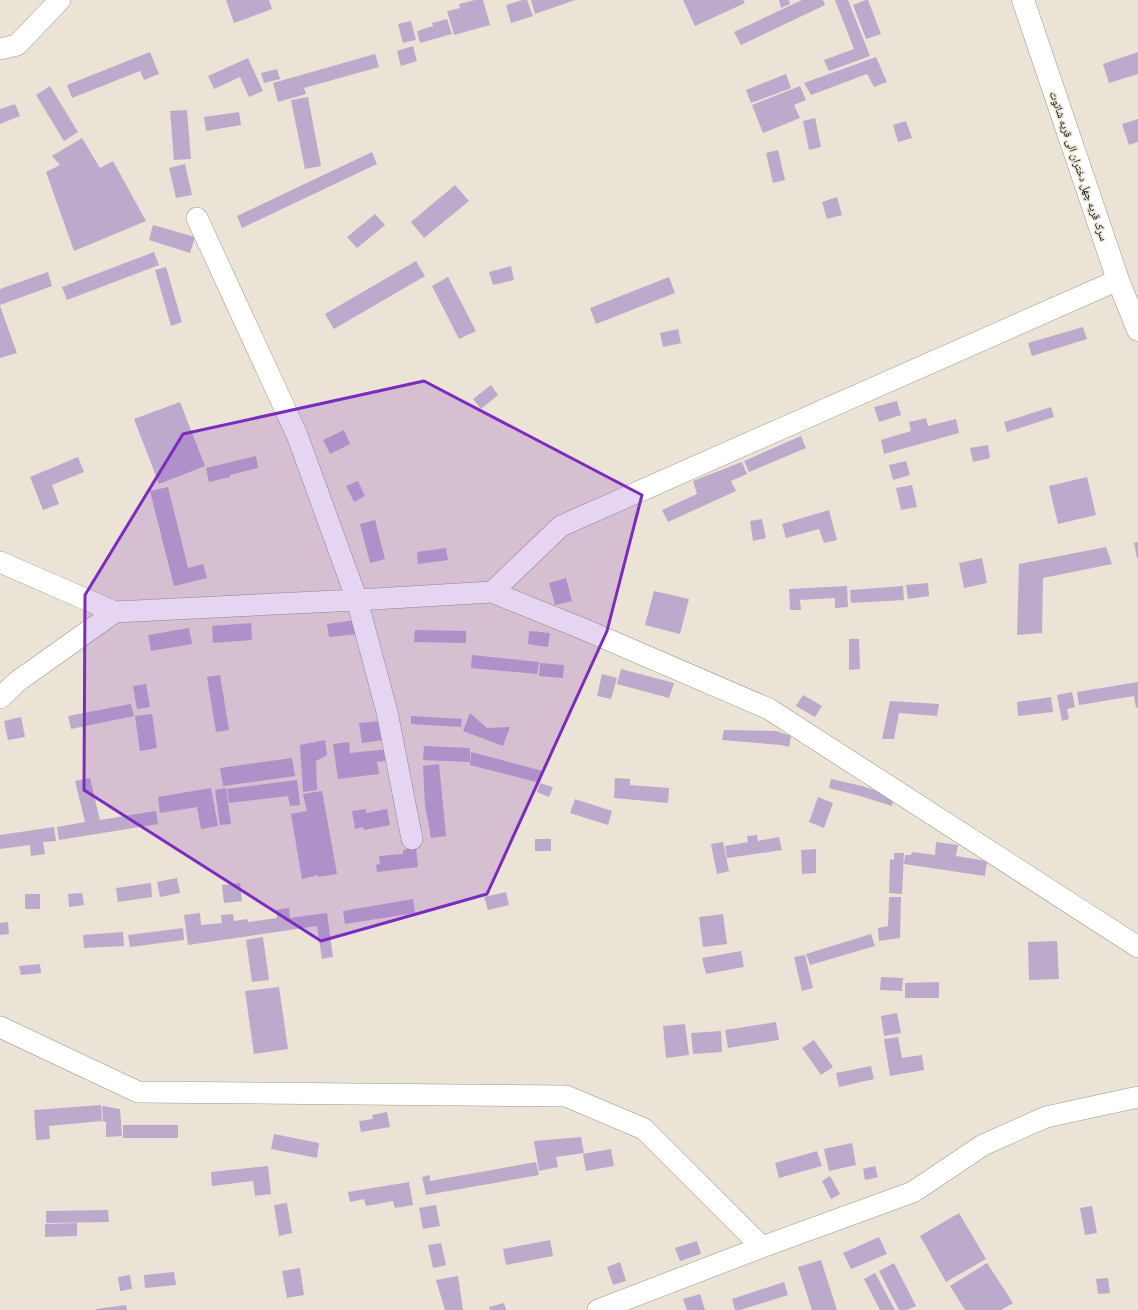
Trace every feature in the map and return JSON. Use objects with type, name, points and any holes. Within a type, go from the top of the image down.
[{"type":"street","points":[[0,49],[17,45],[60,0]]},
{"type":"street","name":"سرک قریه چهل دختران الی قریه شاتوت","points":[[1023,0],[1118,280],[1138,330]]},
{"type":"street","points":[[197,218],[298,435],[357,600],[387,712],[412,839]]},
{"type":"street","points":[[492,592],[561,526],[1118,280]]},
{"type":"street","points":[[0,562],[115,612],[492,592],[588,631],[769,709],[1138,947]]},
{"type":"street","points":[[0,698],[18,681],[115,612]]},
{"type":"street","points":[[0,1027],[138,1092],[566,1096],[644,1129],[762,1247]]},
{"type":"street","points":[[598,1310],[762,1247],[913,1192],[983,1145],[1046,1117],[1138,1097]]},
{"type":"highlighted area","points":[[424,381],[642,495],[607,631],[487,894],[321,941],[84,790],[85,595],[183,434]]},
{"type":"building","points":[[226,0],[269,0],[272,9],[234,23]]},
{"type":"building","points":[[475,0],[483,0],[490,25],[454,35],[447,11],[460,8],[459,4]]},
{"type":"building","points":[[527,0],[533,16],[511,23],[506,5]]},
{"type":"building","points":[[531,0],[575,0],[535,14]]},
{"type":"building","points":[[683,0],[743,0],[745,3],[695,26]]},
{"type":"building","points":[[779,0],[789,0],[790,4],[781,8]]},
{"type":"building","points":[[802,0],[823,0],[825,5],[741,45],[734,32]]},
{"type":"building","points":[[835,0],[848,0],[870,56],[829,71],[824,60],[854,49]]},
{"type":"building","points":[[868,0],[881,34],[866,39],[853,5]]},
{"type":"building","points":[[447,19],[452,34],[420,43],[417,31],[433,26],[432,23]]},
{"type":"building","points":[[411,21],[416,40],[403,43],[398,24]]},
{"type":"building","points":[[413,46],[417,61],[401,66],[397,51]]},
{"type":"building","points":[[150,52],[159,74],[144,80],[140,71],[72,98],[67,85]]},
{"type":"building","points":[[1138,52],[1138,74],[1109,83],[1103,64]]},
{"type":"building","points":[[375,54],[379,67],[304,88],[306,94],[278,102],[273,83]]},
{"type":"building","points":[[876,57],[887,82],[874,87],[867,74],[811,95],[804,83]]},
{"type":"building","points":[[248,58],[263,91],[249,97],[240,77],[214,89],[208,76]]},
{"type":"building","points":[[277,69],[280,79],[264,83],[261,73]]},
{"type":"building","points":[[786,74],[791,88],[751,103],[746,90]]},
{"type":"building","points":[[50,86],[78,132],[64,141],[36,95]]},
{"type":"building","points":[[800,86],[806,100],[794,105],[800,118],[763,133],[752,105]]},
{"type":"building","points":[[308,97],[321,166],[305,169],[291,100]]},
{"type":"building","points":[[15,104],[20,116],[0,124],[0,109]]},
{"type":"building","points":[[187,110],[191,159],[174,160],[170,111]]},
{"type":"building","points":[[239,112],[241,125],[206,131],[204,117]]},
{"type":"building","points":[[815,118],[821,147],[809,150],[803,121]]},
{"type":"building","points":[[1138,119],[1138,142],[1129,145],[1122,124]]},
{"type":"building","points":[[906,121],[912,138],[898,142],[893,125]]},
{"type":"building","points":[[82,138],[100,168],[113,161],[146,221],[74,251],[46,172],[60,165],[52,156]]},
{"type":"building","points":[[778,150],[785,180],[773,183],[766,153]]},
{"type":"building","points":[[372,152],[377,164],[242,228],[237,216]]},
{"type":"building","points":[[185,164],[192,195],[176,198],[169,168]]},
{"type":"building","points":[[455,185],[469,201],[424,238],[411,222]]},
{"type":"building","points":[[837,197],[842,215],[827,219],[822,202]]},
{"type":"building","points":[[375,214],[385,225],[357,248],[347,237]]},
{"type":"building","points":[[153,225],[195,237],[190,253],[149,240]]},
{"type":"building","points":[[154,252],[159,265],[67,300],[62,287]]},
{"type":"building","points":[[416,261],[425,276],[334,329],[325,314]]},
{"type":"building","points":[[511,266],[514,280],[493,285],[489,272]]},
{"type":"building","points":[[166,267],[182,322],[171,326],[155,270]]},
{"type":"building","points":[[48,272],[52,286],[0,305],[0,289]]},
{"type":"building","points":[[448,277],[476,331],[459,339],[432,286]]},
{"type":"building","points":[[669,277],[675,293],[596,324],[590,308]]},
{"type":"building","points":[[0,306],[17,353],[0,358]]},
{"type":"building","points":[[1083,327],[1087,339],[1032,356],[1028,343]]},
{"type":"building","points":[[678,329],[681,343],[663,347],[660,333]]},
{"type":"building","points":[[491,385],[498,395],[481,409],[473,399]]},
{"type":"building","points":[[897,401],[901,415],[879,422],[874,407]]},
{"type":"building","points":[[180,402],[205,466],[159,484],[134,419]]},
{"type":"building","points":[[1051,407],[1054,417],[1007,432],[1004,422]]},
{"type":"building","points":[[926,418],[928,426],[956,419],[959,433],[884,454],[881,440],[911,431],[909,422]]},
{"type":"building","points":[[344,430],[350,444],[330,454],[323,440]]},
{"type":"building","points":[[801,436],[806,448],[749,472],[744,461]]},
{"type":"building","points":[[988,445],[990,458],[973,462],[970,448]]},
{"type":"building","points":[[256,456],[258,468],[209,482],[206,468]]},
{"type":"building","points":[[78,457],[84,472],[52,485],[59,504],[43,510],[30,477]]},
{"type":"building","points":[[906,461],[910,475],[893,480],[889,465]]},
{"type":"building","points":[[742,462],[747,474],[731,481],[736,491],[668,522],[662,510],[697,494],[693,481]]},
{"type":"building","points":[[1087,477],[1096,515],[1058,524],[1049,486]]},
{"type":"building","points":[[358,481],[365,496],[354,502],[346,486]]},
{"type":"building","points":[[912,485],[917,507],[901,510],[896,488]]},
{"type":"building","points":[[168,487],[188,568],[203,564],[207,578],[174,586],[150,491]]},
{"type":"building","points":[[829,510],[837,540],[824,543],[819,529],[786,538],[782,524]]},
{"type":"building","points":[[762,519],[766,538],[753,541],[750,521]]},
{"type":"building","points":[[375,520],[385,559],[370,563],[360,524]]},
{"type":"building","points":[[1138,542],[1138,558],[1137,558],[1134,543]]},
{"type":"building","points":[[1106,547],[1112,564],[1043,578],[1042,633],[1017,635],[1019,564]]},
{"type":"building","points":[[446,548],[448,560],[418,564],[417,552]]},
{"type":"building","points":[[982,558],[987,583],[964,588],[959,563]]},
{"type":"building","points":[[566,578],[572,601],[555,605],[549,583]]},
{"type":"building","points":[[928,583],[929,596],[908,599],[906,585]]},
{"type":"building","points":[[847,586],[848,607],[835,608],[835,598],[800,600],[801,610],[790,610],[789,589]]},
{"type":"building","points":[[903,586],[904,600],[851,603],[850,590]]},
{"type":"building","points":[[654,591],[689,599],[680,634],[645,625]]},
{"type":"building","points":[[356,620],[357,634],[329,637],[327,624]]},
{"type":"building","points":[[251,623],[252,640],[213,643],[212,626]]},
{"type":"building","points":[[189,628],[192,644],[151,651],[148,635]]},
{"type":"building","points":[[415,630],[466,631],[466,643],[414,642]]},
{"type":"building","points":[[529,631],[550,633],[548,647],[528,644]]},
{"type":"building","points":[[849,639],[859,639],[860,669],[849,670]]},
{"type":"building","points":[[472,655],[539,662],[537,674],[471,668]]},
{"type":"building","points":[[540,663],[564,665],[563,678],[539,676]]},
{"type":"building","points":[[621,669],[674,683],[669,698],[617,684]]},
{"type":"building","points":[[602,674],[617,678],[611,699],[597,696]]},
{"type":"building","points":[[220,675],[229,730],[216,732],[207,677]]},
{"type":"building","points":[[1138,682],[1138,707],[1136,708],[1134,696],[1079,705],[1077,692]]},
{"type":"building","points":[[146,684],[150,707],[137,709],[133,686]]},
{"type":"building","points":[[1072,692],[1075,707],[1067,709],[1069,719],[1062,721],[1057,695]]},
{"type":"building","points":[[803,695],[822,706],[815,717],[796,706]]},
{"type":"building","points":[[1051,697],[1053,712],[1018,716],[1017,702]]},
{"type":"building","points":[[890,701],[939,704],[937,716],[899,713],[894,739],[882,739]]},
{"type":"building","points":[[131,704],[134,716],[71,729],[68,716]]},
{"type":"building","points":[[470,713],[487,728],[510,727],[503,746],[463,731]]},
{"type":"building","points":[[152,714],[157,748],[140,751],[135,716]]},
{"type":"building","points":[[411,716],[462,719],[461,727],[411,724]]},
{"type":"building","points":[[21,717],[25,737],[8,740],[4,721]]},
{"type":"building","points":[[381,721],[383,740],[362,743],[359,723]]},
{"type":"building","points":[[724,730],[776,731],[791,736],[789,747],[722,740]]},
{"type":"building","points":[[325,740],[327,755],[316,761],[317,790],[303,792],[300,745]]},
{"type":"building","points":[[349,742],[350,753],[389,749],[390,760],[377,762],[379,774],[338,779],[333,744]]},
{"type":"building","points":[[424,746],[470,748],[470,762],[423,760]]},
{"type":"building","points":[[471,752],[543,771],[540,783],[470,765]]},
{"type":"building","points":[[292,758],[295,776],[223,786],[220,768]]},
{"type":"building","points":[[439,764],[446,836],[431,838],[425,805],[423,766]]},
{"type":"building","points":[[90,778],[100,820],[156,811],[158,824],[59,840],[57,827],[85,822],[75,781]]},
{"type":"building","points":[[615,778],[630,779],[630,785],[669,788],[668,803],[614,798]]},
{"type":"building","points":[[831,779],[862,786],[894,797],[892,806],[829,788]]},
{"type":"building","points":[[297,780],[300,805],[290,806],[288,796],[229,803],[227,789]]},
{"type":"building","points":[[540,783],[553,787],[549,797],[537,792]]},
{"type":"building","points":[[211,788],[218,826],[201,829],[197,807],[160,813],[158,797]]},
{"type":"building","points":[[226,788],[231,824],[220,825],[215,790]]},
{"type":"building","points":[[322,791],[337,874],[318,877],[318,875],[302,879],[291,814],[307,811],[303,794]]},
{"type":"building","points":[[818,797],[833,803],[824,828],[809,822]]},
{"type":"building","points":[[575,799],[612,811],[608,825],[570,813]]},
{"type":"building","points":[[366,809],[366,813],[387,809],[390,825],[364,830],[363,827],[355,829],[352,811]]},
{"type":"building","points":[[54,827],[56,841],[43,842],[45,854],[31,856],[30,845],[0,849],[0,835]]},
{"type":"building","points":[[757,835],[758,841],[779,837],[782,850],[727,858],[725,846],[748,842],[747,836]]},
{"type":"building","points":[[535,839],[551,839],[551,851],[535,851]]},
{"type":"building","points":[[723,842],[729,871],[717,874],[711,844]]},
{"type":"building","points":[[936,842],[958,845],[956,856],[987,861],[985,876],[904,864],[905,855],[911,855],[912,852],[935,855]]},
{"type":"building","points":[[416,848],[418,867],[377,872],[376,865],[380,864],[379,856],[403,854],[403,850]]},
{"type":"building","points":[[816,849],[816,873],[802,874],[801,850]]},
{"type":"building","points":[[894,853],[904,853],[902,894],[889,893],[890,859],[894,860]]},
{"type":"building","points":[[177,878],[180,893],[160,897],[157,882]]},
{"type":"building","points":[[151,883],[152,897],[118,902],[116,888]]},
{"type":"building","points":[[240,883],[242,901],[224,903],[222,885]]},
{"type":"building","points":[[506,892],[509,905],[488,910],[484,897]]},
{"type":"building","points":[[82,893],[84,905],[69,907],[68,894]]},
{"type":"building","points":[[25,894],[40,894],[40,909],[25,909]]},
{"type":"building","points":[[889,897],[901,897],[900,938],[879,941],[878,928],[888,926]]},
{"type":"building","points":[[413,899],[415,913],[345,924],[343,911]]},
{"type":"building","points":[[289,908],[290,918],[327,913],[333,957],[322,959],[317,926],[188,945],[184,915],[200,913],[201,925],[222,923],[221,915],[233,914],[234,921],[247,919],[248,922],[277,918],[276,910]]},
{"type":"building","points":[[723,914],[727,944],[703,947],[699,917]]},
{"type":"building","points":[[8,922],[9,934],[0,935],[0,923]]},
{"type":"building","points":[[183,928],[184,940],[130,947],[128,935]]},
{"type":"building","points":[[123,932],[124,946],[84,948],[83,935]]},
{"type":"building","points":[[871,934],[875,946],[810,965],[806,954]]},
{"type":"building","points":[[263,937],[269,980],[252,982],[246,940]]},
{"type":"building","points":[[1057,941],[1059,979],[1029,980],[1028,942]]},
{"type":"building","points":[[741,951],[744,967],[706,974],[702,958]]},
{"type":"building","points":[[805,955],[813,988],[802,991],[794,957]]},
{"type":"building","points":[[40,964],[41,973],[21,975],[19,966]]},
{"type":"building","points":[[881,977],[903,978],[902,991],[880,990]]},
{"type":"building","points":[[939,982],[939,998],[905,998],[905,983]]},
{"type":"building","points":[[279,987],[288,1049],[254,1054],[245,991]]},
{"type":"building","points":[[897,1013],[901,1033],[884,1036],[881,1016]]},
{"type":"building","points":[[776,1022],[779,1040],[728,1048],[725,1030]]},
{"type":"building","points":[[685,1024],[689,1055],[666,1058],[663,1026]]},
{"type":"building","points":[[721,1031],[722,1052],[693,1054],[691,1033]]},
{"type":"building","points":[[898,1037],[902,1058],[922,1055],[924,1070],[890,1076],[884,1039]]},
{"type":"building","points":[[814,1040],[833,1067],[821,1075],[802,1048]]},
{"type":"building","points":[[871,1066],[874,1079],[839,1087],[836,1073]]},
{"type":"building","points":[[101,1105],[102,1121],[49,1126],[50,1139],[36,1140],[34,1110]]},
{"type":"building","points":[[102,1106],[120,1109],[122,1136],[106,1137],[106,1122],[103,1122]]},
{"type":"building","points":[[387,1112],[390,1127],[361,1132],[359,1121],[373,1119],[372,1115]]},
{"type":"building","points":[[123,1125],[178,1125],[178,1138],[123,1138]]},
{"type":"building","points":[[274,1134],[319,1143],[317,1158],[271,1149]]},
{"type":"building","points":[[581,1137],[584,1153],[556,1157],[558,1167],[539,1171],[534,1141]]},
{"type":"building","points":[[852,1143],[856,1165],[829,1171],[824,1149]]},
{"type":"building","points":[[611,1149],[614,1166],[586,1171],[583,1154]]},
{"type":"building","points":[[817,1151],[822,1166],[779,1178],[775,1163]]},
{"type":"building","points":[[536,1162],[539,1175],[426,1195],[422,1177],[430,1175],[430,1181]]},
{"type":"building","points":[[268,1166],[271,1194],[255,1196],[253,1181],[212,1186],[211,1172]]},
{"type":"building","points":[[875,1166],[878,1177],[865,1180],[863,1169]]},
{"type":"building","points":[[830,1176],[840,1194],[831,1199],[822,1181]]},
{"type":"building","points":[[409,1182],[413,1205],[395,1208],[393,1201],[366,1206],[364,1199],[350,1202],[348,1192]]},
{"type":"building","points":[[287,1203],[292,1233],[279,1236],[274,1205]]},
{"type":"building","points":[[436,1205],[440,1226],[423,1229],[419,1208]]},
{"type":"building","points":[[1092,1206],[1097,1233],[1085,1235],[1080,1208]]},
{"type":"building","points":[[108,1210],[109,1222],[46,1223],[46,1211]]},
{"type":"building","points":[[959,1213],[986,1259],[946,1282],[920,1236]]},
{"type":"building","points":[[77,1223],[77,1236],[45,1237],[45,1224]]},
{"type":"building","points":[[879,1237],[887,1254],[851,1269],[843,1253]]},
{"type":"building","points":[[550,1240],[553,1256],[506,1265],[503,1249]]},
{"type":"building","points":[[697,1241],[701,1254],[680,1261],[675,1248]]},
{"type":"building","points":[[441,1243],[446,1265],[433,1268],[428,1245]]},
{"type":"building","points":[[821,1260],[837,1310],[812,1310],[798,1267]]},
{"type":"building","points":[[620,1262],[626,1281],[613,1285],[607,1267]]},
{"type":"building","points":[[894,1263],[916,1306],[907,1310],[899,1310],[879,1271]]},
{"type":"building","points":[[987,1263],[1013,1303],[1001,1310],[965,1310],[950,1286]]},
{"type":"building","points":[[300,1268],[304,1295],[287,1298],[282,1271]]},
{"type":"building","points":[[174,1272],[176,1285],[145,1288],[144,1275]]},
{"type":"building","points":[[875,1273],[895,1310],[880,1310],[864,1279]]},
{"type":"building","points":[[130,1275],[132,1289],[120,1291],[118,1277]]},
{"type":"building","points":[[458,1276],[463,1310],[445,1310],[436,1280]]},
{"type":"building","points":[[1108,1278],[1110,1293],[1098,1294],[1096,1279]]},
{"type":"building","points":[[784,1282],[788,1295],[740,1310],[735,1310],[732,1299]]},
{"type":"building","points":[[700,1294],[705,1310],[687,1310],[683,1299]]},
{"type":"building","points":[[504,1303],[506,1310],[490,1310],[489,1307]]},
{"type":"building","points":[[126,1305],[127,1310],[96,1310],[96,1309]]}]
